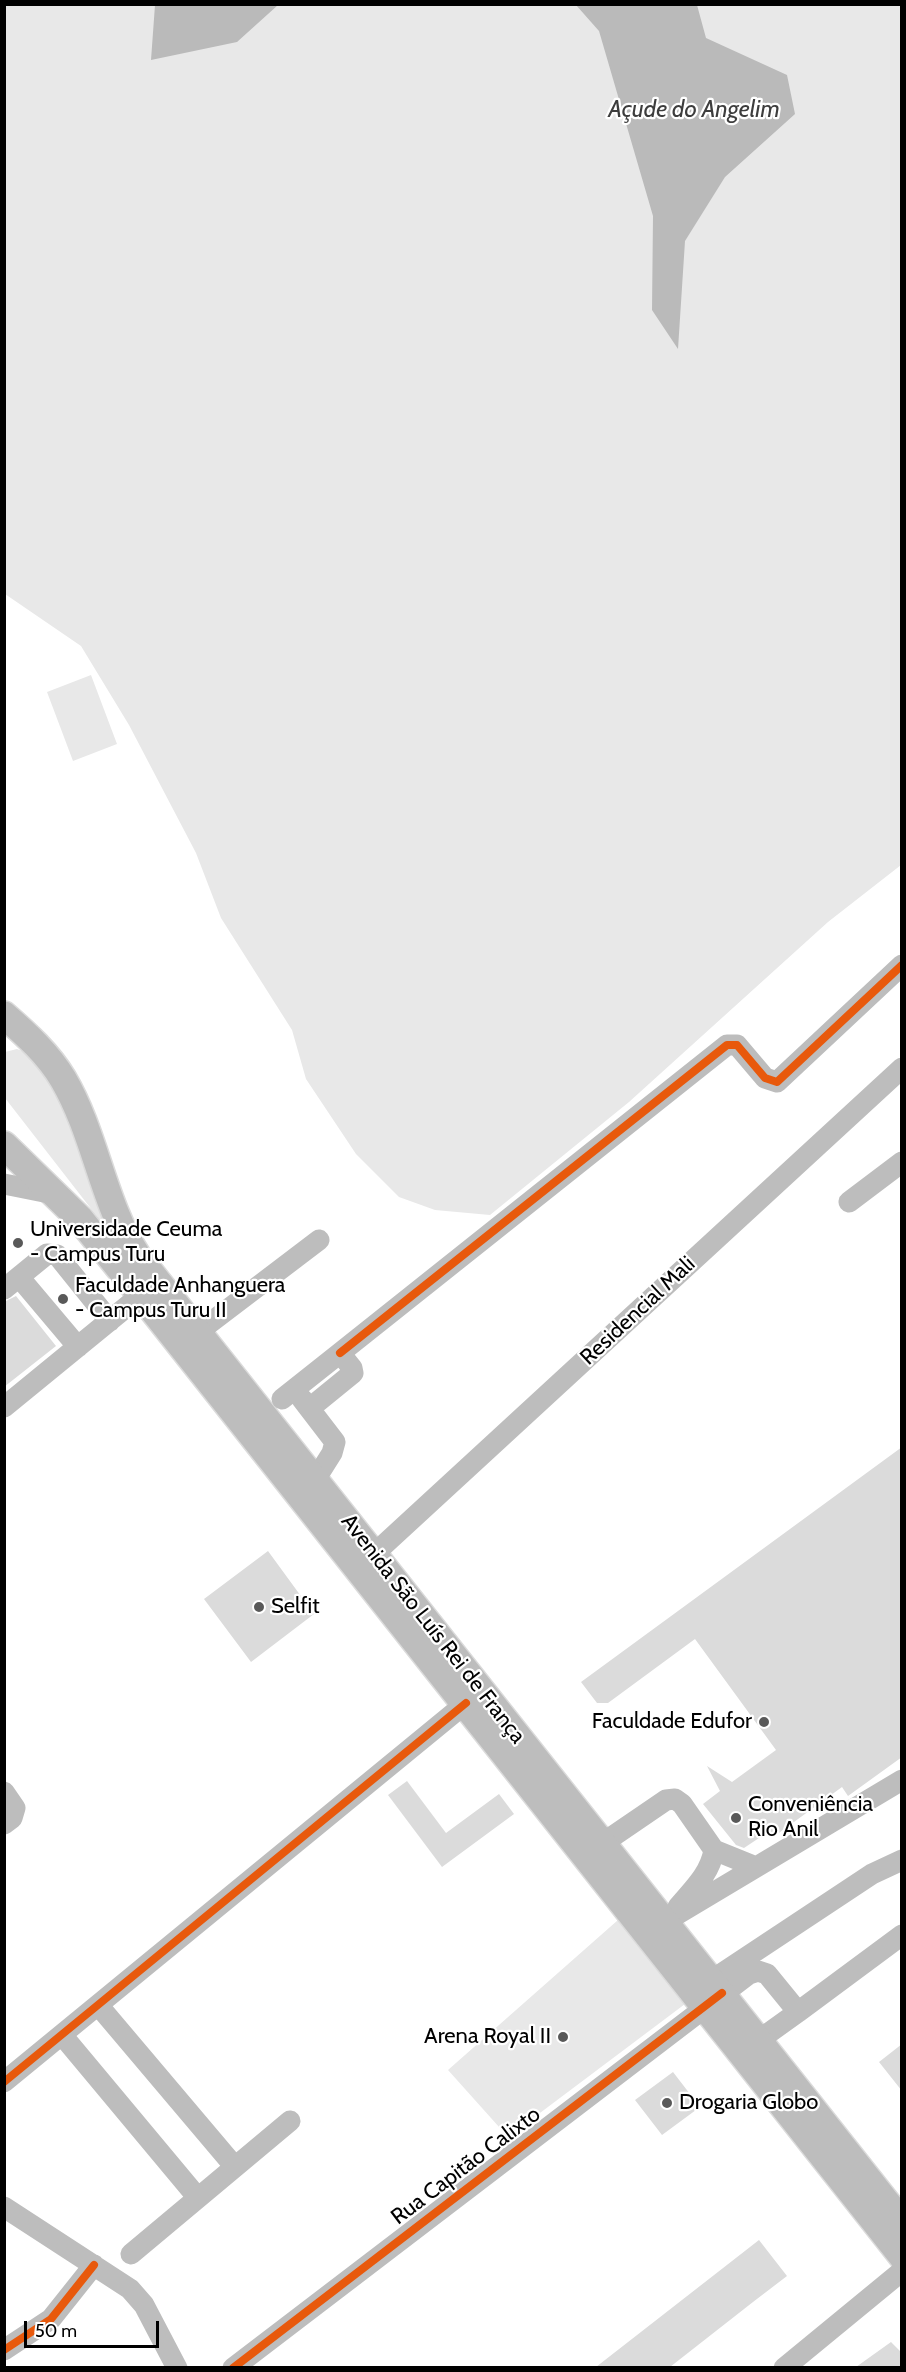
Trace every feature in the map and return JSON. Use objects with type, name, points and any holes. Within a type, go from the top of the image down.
[{"type":"main road","name":"Avenida São Luís Rei de França","points":[[4,1015],[42,1051],[62,1077],[77,1108],[110,1204],[129,1243],[198,1332],[270,1404],[315,1480],[666,1922],[713,1993],[902,2256]]},
{"type":"main road","points":[[4,1040],[20,1039],[42,1051]]},
{"type":"main road","points":[[4,1123],[54,1194]]},
{"type":"main road","name":"Avenida São Luís Rei de França","points":[[4,1145],[80,1219],[466,1703],[713,1993],[759,2040],[902,2222]]},
{"type":"street","points":[[270,1404],[316,1372],[727,1045],[737,1045],[765,1078],[777,1082],[902,965]]},
{"type":"street","name":"Residencial Mali","points":[[374,1554],[902,1068]]},
{"type":"street","points":[[849,1202],[902,1162]]},
{"type":"street","points":[[4,1184],[54,1194]]},
{"type":"street","points":[[198,1332],[319,1240]]},
{"type":"street","points":[[78,1347],[12,1283],[47,1254],[57,1255],[110,1321]]},
{"type":"street","points":[[4,1407],[141,1295]]},
{"type":"street","points":[[310,1408],[353,1373],[352,1368],[340,1353]]},
{"type":"street","points":[[270,1404],[299,1397],[335,1442],[332,1453],[315,1480]]},
{"type":"street","points":[[4,2082],[466,1703]]},
{"type":"street","points":[[666,1922],[902,1780]]},
{"type":"street","points":[[4,1792],[15,1808],[12,1818],[4,1824]]},
{"type":"street","points":[[603,1843],[666,1800],[675,1799],[682,1804],[714,1850],[756,1867]]},
{"type":"street","points":[[666,1922],[703,1877],[712,1862],[714,1850]]},
{"type":"street","points":[[713,1993],[872,1874],[902,1860]]},
{"type":"street","points":[[759,2040],[902,1935]]},
{"type":"street","points":[[713,1993],[758,1971],[767,1974],[798,2012]]},
{"type":"street","name":"Rua Capitão Calixto","points":[[232,2367],[713,1993]]},
{"type":"street","points":[[98,2006],[235,2167]]},
{"type":"street","points":[[62,2035],[198,2198]]},
{"type":"street","points":[[131,2254],[290,2121]]},
{"type":"street","points":[[4,2207],[94,2265],[137,2296],[177,2367]]},
{"type":"street","points":[[4,2350],[51,2319],[94,2265]]},
{"type":"street","points":[[784,2367],[902,2271]]},
{"type":"shaded area","points":[[5,5],[901,5],[901,865],[828,922],[629,1102],[490,1215],[435,1210],[399,1197],[356,1154],[306,1079],[292,1030],[221,918],[196,853],[129,725],[81,646],[5,594]]},
{"type":"shaded area","points":[[91,675],[117,744],[73,761],[47,692]]},
{"type":"shaded area","points":[[17,1049],[33,1059],[47,1076],[60,1099],[83,1153],[105,1222],[99,1219],[5,1098],[5,1052]]},
{"type":"shaded area","name":"Arena Royal II","points":[[618,1920],[685,2004],[508,2137],[448,2070]]},
{"type":"water","points":[[155,4],[278,5],[237,42],[151,60]]},
{"type":"water","name":"Açude do Angelim","points":[[576,5],[697,5],[706,38],[787,75],[795,114],[725,177],[685,241],[678,349],[652,310],[653,216],[599,31]]},
{"type":"building","points":[[16,1296],[56,1346],[4,1387],[4,1302]]},
{"type":"building","points":[[902,1447],[902,1757],[848,1796],[842,1787],[772,1838],[768,1832],[744,1848],[736,1845],[703,1804],[720,1791],[707,1766],[732,1782],[776,1750],[695,1639],[608,1703],[597,1703],[581,1682]]},
{"type":"building","name":"Selfit","points":[[268,1551],[314,1614],[251,1662],[204,1599]]},
{"type":"building","points":[[407,1781],[446,1833],[499,1794],[514,1814],[442,1867],[388,1795]]},
{"type":"building","points":[[902,2044],[902,2091],[879,2062]]},
{"type":"building","name":"Drogaria Globo","points":[[673,2072],[700,2107],[662,2135],[635,2100]]},
{"type":"building","points":[[759,2240],[787,2276],[670,2367],[596,2367]]},
{"type":"building","points":[[891,2342],[902,2353],[902,2367],[856,2367]]},
{"type":"cycle path","points":[[340,1353],[727,1045],[737,1045],[765,1078],[777,1082],[902,965]]},
{"type":"cycle path","points":[[4,2082],[466,1703]]},
{"type":"cycle path","points":[[233,2368],[722,1993]]},
{"type":"cycle path","points":[[4,2350],[51,2319],[94,2265]]},
{"type":"place","name":"Universidade Ceuma - Campus Turu","points":[[18,1243]]},
{"type":"place","name":"Faculdade Anhanguera - Campus Turu II","points":[[63,1299]]},
{"type":"place","name":"Selfit","points":[[259,1607]]},
{"type":"place","name":"Faculdade Edufor","points":[[764,1722]]},
{"type":"place","name":"Conveniência Rio Anil","points":[[736,1818]]},
{"type":"place","name":"Arena Royal II","points":[[563,2037]]},
{"type":"place","name":"Drogaria Globo","points":[[667,2103]]}]
